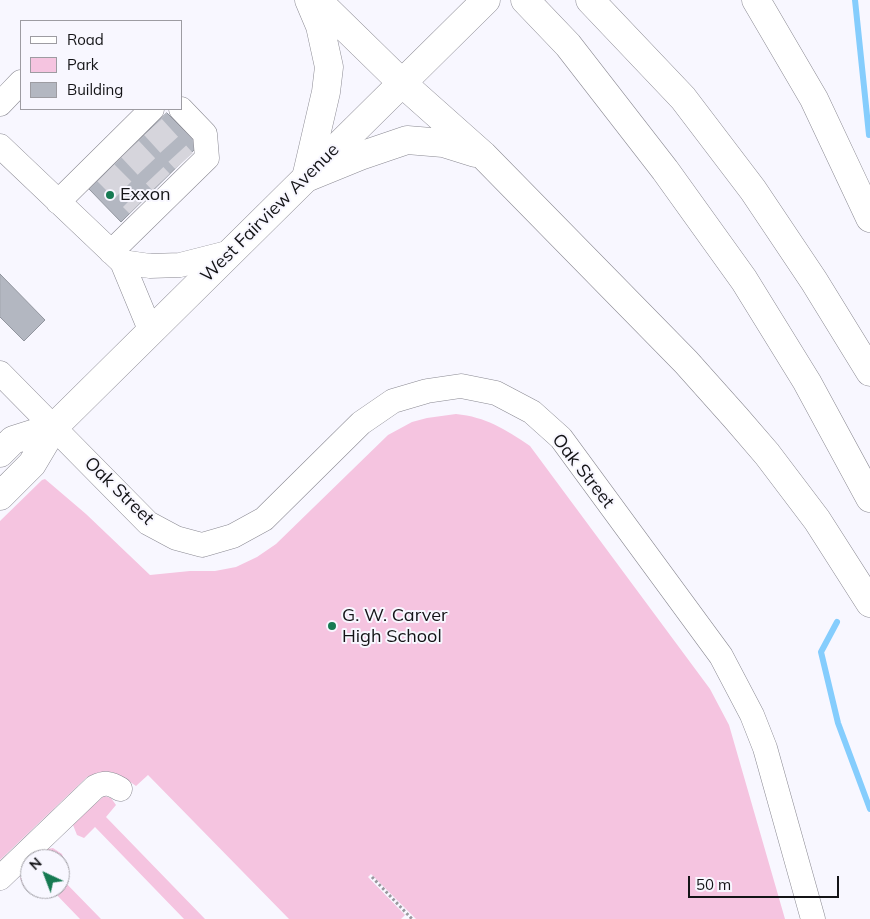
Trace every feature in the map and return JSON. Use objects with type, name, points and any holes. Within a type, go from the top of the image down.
[{"type":"main road","points":[[306,178],[326,92],[329,67],[320,26],[310,0]]},
{"type":"main road","points":[[317,0],[402,83],[482,156],[686,362],[767,454],[817,520],[870,603]]},
{"type":"main road","name":"West Fairview Avenue","points":[[0,496],[32,464],[54,427],[486,0]]},
{"type":"main road","points":[[525,0],[568,45],[665,170],[744,280],[807,382],[870,498]]},
{"type":"main road","points":[[756,0],[814,99],[870,218]]},
{"type":"main road","points":[[596,6],[683,98],[747,183],[814,281],[870,372]]},
{"type":"main road","points":[[306,178],[360,156],[407,140],[443,143],[482,156]]},
{"type":"main road","name":"West Fairview Avenue","points":[[0,453],[13,440],[54,427]]},
{"type":"street","points":[[0,104],[20,83]]},
{"type":"street","points":[[116,257],[143,210],[188,166],[207,158],[205,134],[182,110]]},
{"type":"street","points":[[58,202],[101,168],[149,117]]},
{"type":"street","points":[[0,146],[116,257],[151,332]]},
{"type":"street","points":[[116,257],[150,266],[180,265],[231,252]]},
{"type":"street","name":"Oak Street","points":[[0,372],[148,523],[176,538],[202,545],[234,536],[264,519],[361,423],[393,400],[427,391],[461,386],[496,393],[532,412],[561,438],[721,656],[737,684],[752,715],[764,748],[813,919]]},
{"type":"street","points":[[0,878],[95,787],[102,783],[111,784],[120,789]]},
{"type":"path","points":[[372,877],[409,918]]},
{"type":"green space","name":"G. W. Carver High School","points":[[456,414],[486,421],[512,434],[530,446],[710,689],[729,725],[785,919],[416,919],[371,874],[368,877],[405,915],[401,919],[289,919],[148,775],[136,786],[118,774],[108,772],[87,777],[0,860],[0,521],[45,479],[86,514],[150,575],[190,571],[215,571],[236,567],[257,557],[276,544],[388,435],[412,422]]},
{"type":"green space","points":[[104,796],[111,798],[116,805],[106,817],[205,919],[184,919],[95,827],[84,838],[77,835],[73,825]]},
{"type":"green space","points":[[70,887],[101,919],[80,919],[61,899],[70,899]]},
{"type":"building","points":[[167,113],[199,145],[121,222],[89,189]]},
{"type":"building","points":[[0,274],[45,320],[24,341],[0,317]]},
{"type":"waterway","points":[[855,0],[869,135]]},
{"type":"waterway","points":[[837,622],[821,652],[838,723],[870,809]]},
{"type":"tunnel","points":[[153,127],[184,161]]},
{"type":"tunnel","points":[[130,149],[161,182]]},
{"type":"tunnel","points":[[106,173],[138,205]]},
{"type":"place","name":"Exxon","points":[[110,195]]},
{"type":"place","name":"G. W. Carver High School","points":[[332,626]]}]
